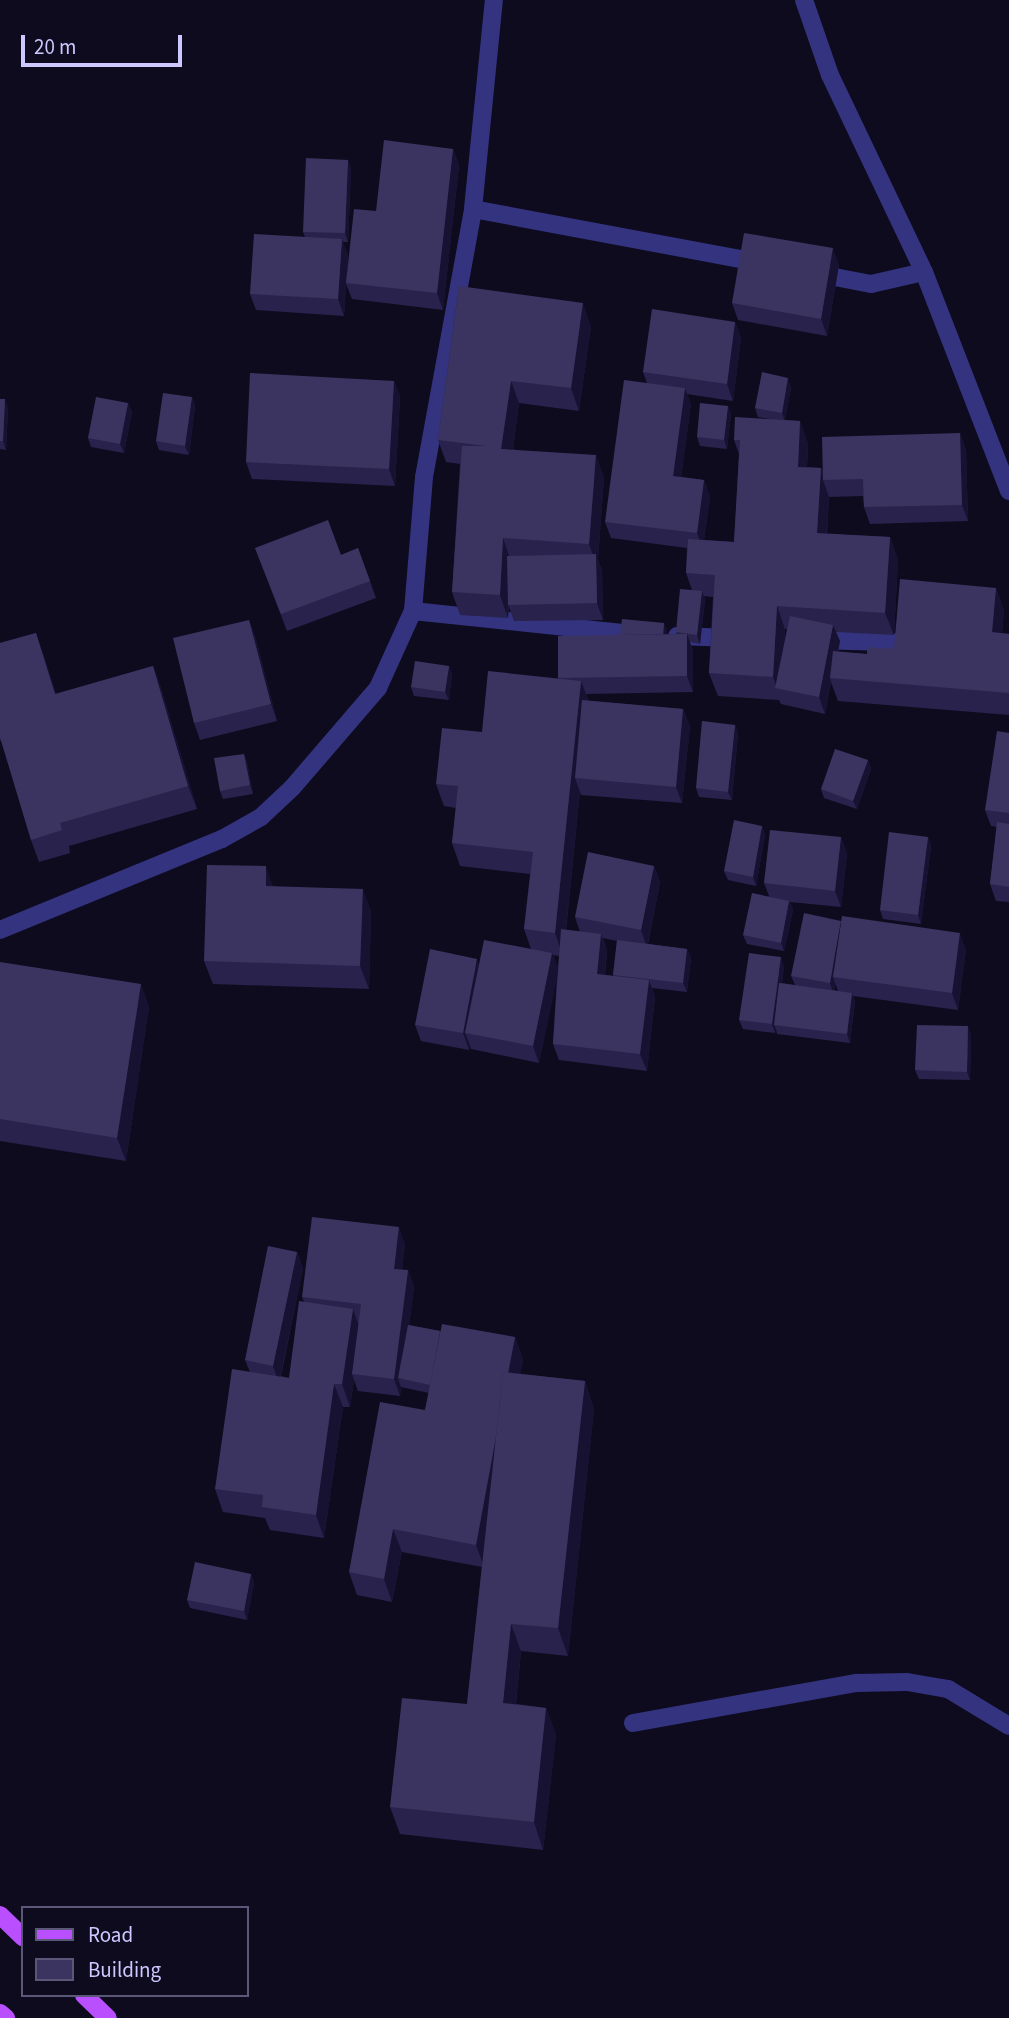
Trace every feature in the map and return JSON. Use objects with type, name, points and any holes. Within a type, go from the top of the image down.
[{"type":"main road","points":[[0,1915],[21,1935]]},
{"type":"main road","points":[[86,1997],[108,2018]]},
{"type":"main road","points":[[0,2013],[6,2018]]},
{"type":"street","points":[[0,930],[222,839],[261,817],[292,788],[378,688],[413,611],[424,477],[473,209],[494,0]]},
{"type":"street","points":[[804,0],[830,75],[924,272],[1009,491]]},
{"type":"street","points":[[473,209],[872,284],[924,272]]},
{"type":"street","points":[[413,611],[605,634],[758,638]]},
{"type":"street","points":[[800,639],[939,643]]},
{"type":"street","points":[[633,1723],[856,1683],[907,1682],[948,1689],[1009,1726]]},
{"type":"building","points":[[384,140],[453,149],[437,293],[346,283],[354,209],[376,211]]},
{"type":"building","points":[[306,158],[348,160],[345,233],[303,232]]},
{"type":"building","points":[[744,233],[833,248],[821,319],[732,303]]},
{"type":"building","points":[[254,234],[342,239],[338,299],[250,294]]},
{"type":"building","points":[[459,286],[583,303],[571,388],[511,381],[501,449],[596,455],[589,544],[503,538],[500,595],[452,592],[462,446],[486,446],[438,440]]},
{"type":"building","points":[[652,309],[735,322],[727,384],[643,372]]},
{"type":"building","points":[[762,372],[788,378],[782,413],[755,408]]},
{"type":"building","points":[[250,373],[394,381],[389,469],[246,462]]},
{"type":"building","points":[[624,380],[685,388],[673,476],[704,480],[697,533],[605,522]]},
{"type":"building","points":[[163,393],[192,397],[185,446],[156,441]]},
{"type":"building","points":[[96,397],[128,403],[120,444],[88,438]]},
{"type":"building","points":[[0,399],[5,399],[3,441],[0,441]]},
{"type":"building","points":[[700,403],[728,406],[724,440],[697,437]]},
{"type":"building","points":[[735,417],[800,421],[798,467],[821,468],[817,533],[890,537],[885,613],[777,606],[773,677],[709,673],[715,575],[686,573],[688,539],[734,542],[740,440],[734,440]]},
{"type":"building","points":[[960,433],[962,505],[864,507],[863,479],[823,480],[822,437]]},
{"type":"building","points":[[328,520],[341,555],[358,548],[370,581],[281,614],[255,548]]},
{"type":"building","points":[[596,554],[597,603],[508,605],[507,556]]},
{"type":"building","points":[[900,579],[996,588],[992,632],[1009,634],[1009,693],[830,678],[833,651],[867,654],[867,647],[894,649]]},
{"type":"building","points":[[680,589],[702,591],[697,635],[676,632]]},
{"type":"building","points":[[790,616],[833,625],[819,697],[775,688]]},
{"type":"building","points":[[622,619],[664,623],[663,634],[620,635]]},
{"type":"building","points":[[249,620],[271,704],[194,723],[173,638]]},
{"type":"building","points":[[36,633],[55,694],[153,666],[188,786],[60,823],[62,830],[31,840],[0,737],[0,643]]},
{"type":"building","points":[[687,634],[687,676],[558,678],[558,636]]},
{"type":"building","points":[[415,661],[449,666],[445,692],[411,687]]},
{"type":"building","points":[[488,671],[581,681],[555,933],[524,929],[533,852],[452,843],[458,786],[436,784],[442,728],[482,732]]},
{"type":"building","points":[[582,700],[683,709],[676,787],[575,778]]},
{"type":"building","points":[[702,721],[735,725],[728,792],[696,788]]},
{"type":"building","points":[[997,731],[1009,733],[1009,813],[985,810]]},
{"type":"building","points":[[835,749],[868,760],[853,801],[821,789]]},
{"type":"building","points":[[244,754],[250,785],[220,791],[214,758]]},
{"type":"building","points":[[734,820],[762,826],[753,877],[724,871]]},
{"type":"building","points":[[997,822],[1009,824],[1009,887],[990,884]]},
{"type":"building","points":[[770,830],[841,837],[835,891],[764,883]]},
{"type":"building","points":[[889,832],[928,837],[918,915],[880,910]]},
{"type":"building","points":[[588,852],[654,866],[641,930],[575,917]]},
{"type":"building","points":[[207,865],[266,866],[266,886],[363,889],[360,966],[204,961]]},
{"type":"building","points":[[752,893],[789,901],[781,943],[743,935]]},
{"type":"building","points":[[804,913],[841,921],[830,983],[791,976]]},
{"type":"building","points":[[842,916],[960,933],[952,993],[833,977]]},
{"type":"building","points":[[561,929],[601,934],[597,974],[649,980],[640,1054],[553,1044]]},
{"type":"building","points":[[484,940],[552,953],[533,1046],[465,1033]]},
{"type":"building","points":[[617,940],[687,949],[683,983],[613,975]]},
{"type":"building","points":[[430,949],[477,959],[463,1033],[415,1025]]},
{"type":"building","points":[[749,953],[781,957],[772,1024],[739,1020]]},
{"type":"building","points":[[0,962],[141,984],[117,1138],[0,1119]]},
{"type":"building","points":[[779,983],[852,993],[847,1034],[774,1025]]},
{"type":"building","points":[[917,1025],[968,1026],[967,1072],[915,1070]]},
{"type":"building","points":[[312,1217],[399,1227],[394,1269],[408,1270],[394,1379],[352,1374],[361,1304],[302,1297]]},
{"type":"building","points":[[268,1246],[297,1252],[273,1366],[245,1360]]},
{"type":"building","points":[[299,1301],[353,1309],[342,1384],[334,1384],[316,1515],[262,1507],[263,1495],[215,1489],[232,1369],[289,1378]]},
{"type":"building","points":[[442,1324],[515,1337],[508,1373],[503,1372],[496,1436],[476,1545],[393,1529],[384,1579],[349,1572],[380,1402],[425,1410]]},
{"type":"building","points":[[408,1325],[440,1331],[430,1385],[398,1378]]},
{"type":"building","points":[[503,1372],[585,1381],[558,1628],[511,1624],[503,1703],[546,1708],[534,1822],[390,1807],[402,1698],[467,1704]]},
{"type":"building","points":[[195,1562],[251,1574],[244,1611],[187,1600]]}]
